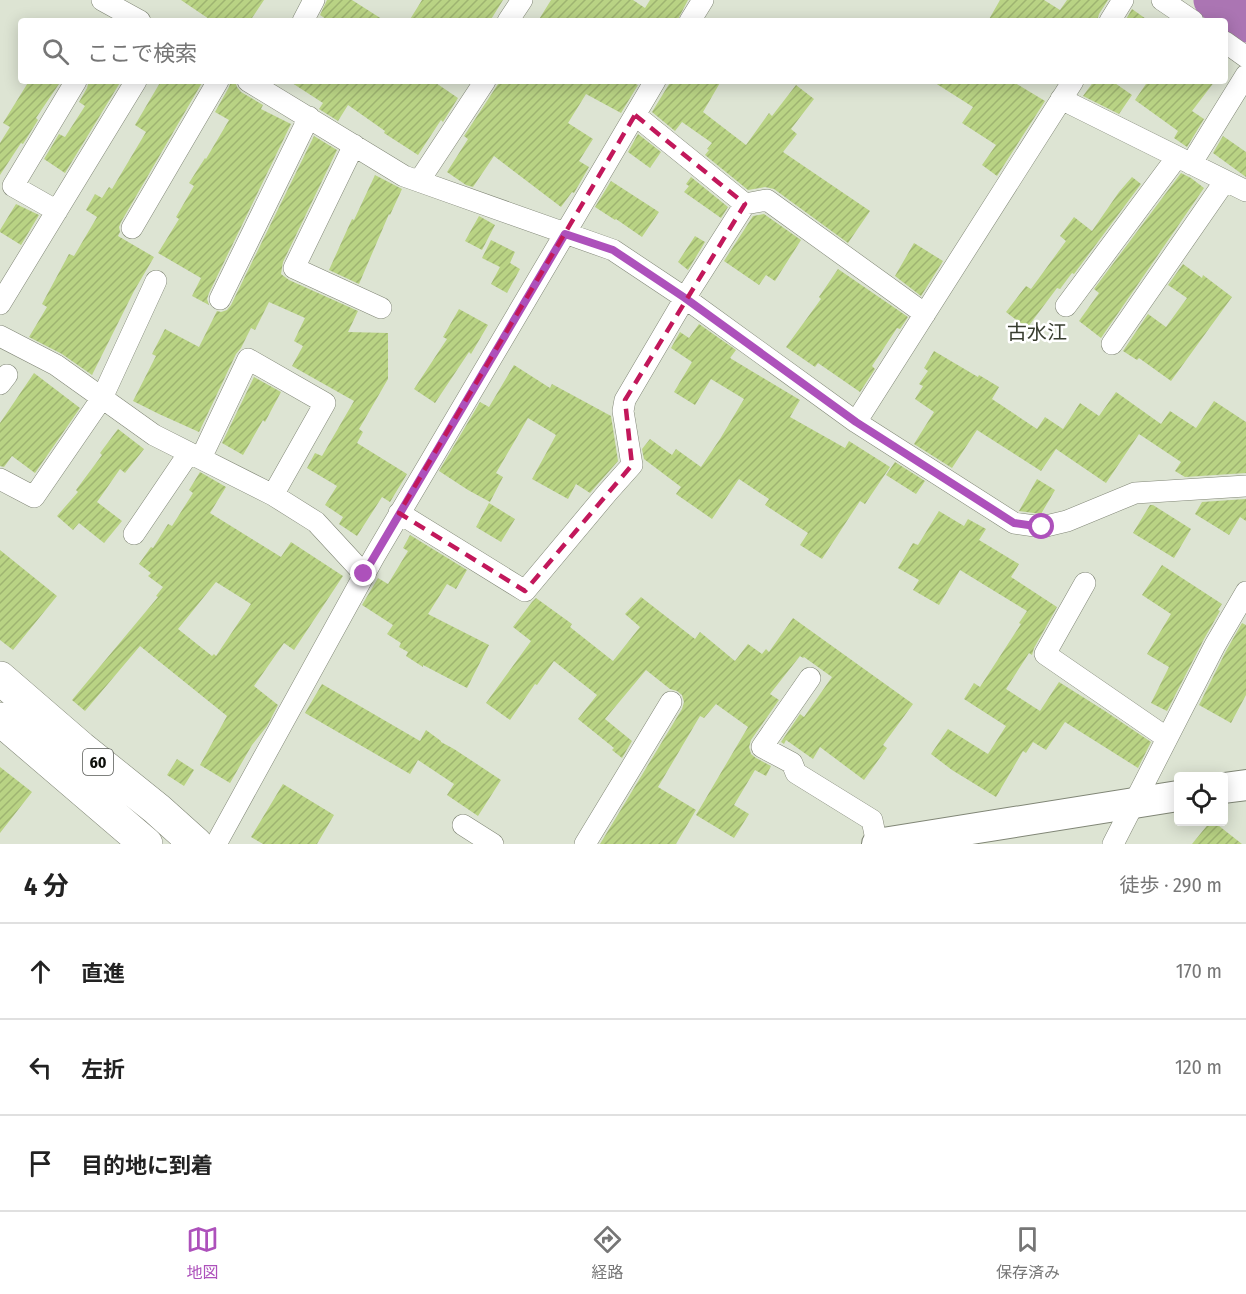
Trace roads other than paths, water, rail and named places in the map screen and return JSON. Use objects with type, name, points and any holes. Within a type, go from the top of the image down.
[{"type":"main road","name":"60","points":[[0,678],[196,844]]},
{"type":"main road","name":"60","points":[[1,722],[146,844]]},
{"type":"main road","points":[[1228,787],[1246,785]]},
{"type":"main road","points":[[877,844],[1174,797]]},
{"type":"street","points":[[305,18],[314,0]]},
{"type":"street","points":[[510,18],[522,0]]},
{"type":"street","points":[[692,18],[703,0]]},
{"type":"street","points":[[1112,18],[1123,0]]},
{"type":"street","points":[[1162,0],[1189,18]]},
{"type":"street","points":[[111,10],[132,18]]},
{"type":"street","points":[[1228,44],[1246,57]]},
{"type":"street","points":[[1066,306],[1184,160],[1246,75]]},
{"type":"street","points":[[57,210],[13,186],[74,84]]},
{"type":"street","points":[[0,304],[134,84]]},
{"type":"street","points":[[132,228],[216,84]]},
{"type":"street","points":[[419,181],[483,84]]},
{"type":"street","points":[[216,844],[399,513],[653,84]]},
{"type":"street","points":[[856,422],[1070,84]]},
{"type":"street","points":[[270,86],[309,117],[404,176],[613,250],[685,298],[856,422],[1014,523],[1042,527],[1067,522],[1135,493],[1246,486]]},
{"type":"street","points":[[1061,99],[1246,191]]},
{"type":"street","points":[[635,115],[745,204]]},
{"type":"street","points":[[220,299],[309,117]]},
{"type":"street","points":[[354,145],[294,268],[381,308]]},
{"type":"street","points":[[1112,344],[1225,181]]},
{"type":"street","points":[[399,513],[525,591],[632,465],[623,411],[625,400],[685,298],[745,204],[767,200],[925,314]]},
{"type":"street","points":[[0,478],[34,497],[102,398],[156,281]]},
{"type":"street","points":[[0,336],[56,365],[154,435],[273,495],[316,522],[364,574]]},
{"type":"street","points":[[134,534],[195,456],[248,359],[325,403],[273,495]]},
{"type":"street","points":[[1085,583],[1045,654],[1167,738]]},
{"type":"street","points":[[1113,844],[1215,645],[1246,592]]},
{"type":"street","points":[[810,678],[762,747],[792,763],[796,773],[872,820],[877,844]]},
{"type":"street","points":[[585,844],[671,702]]},
{"type":"street","points":[[464,825],[493,844]]},
{"type":"waterway","points":[[1213,0],[1246,23]]},
{"type":"district","name":"古水江","points":[[1037,332]]}]
